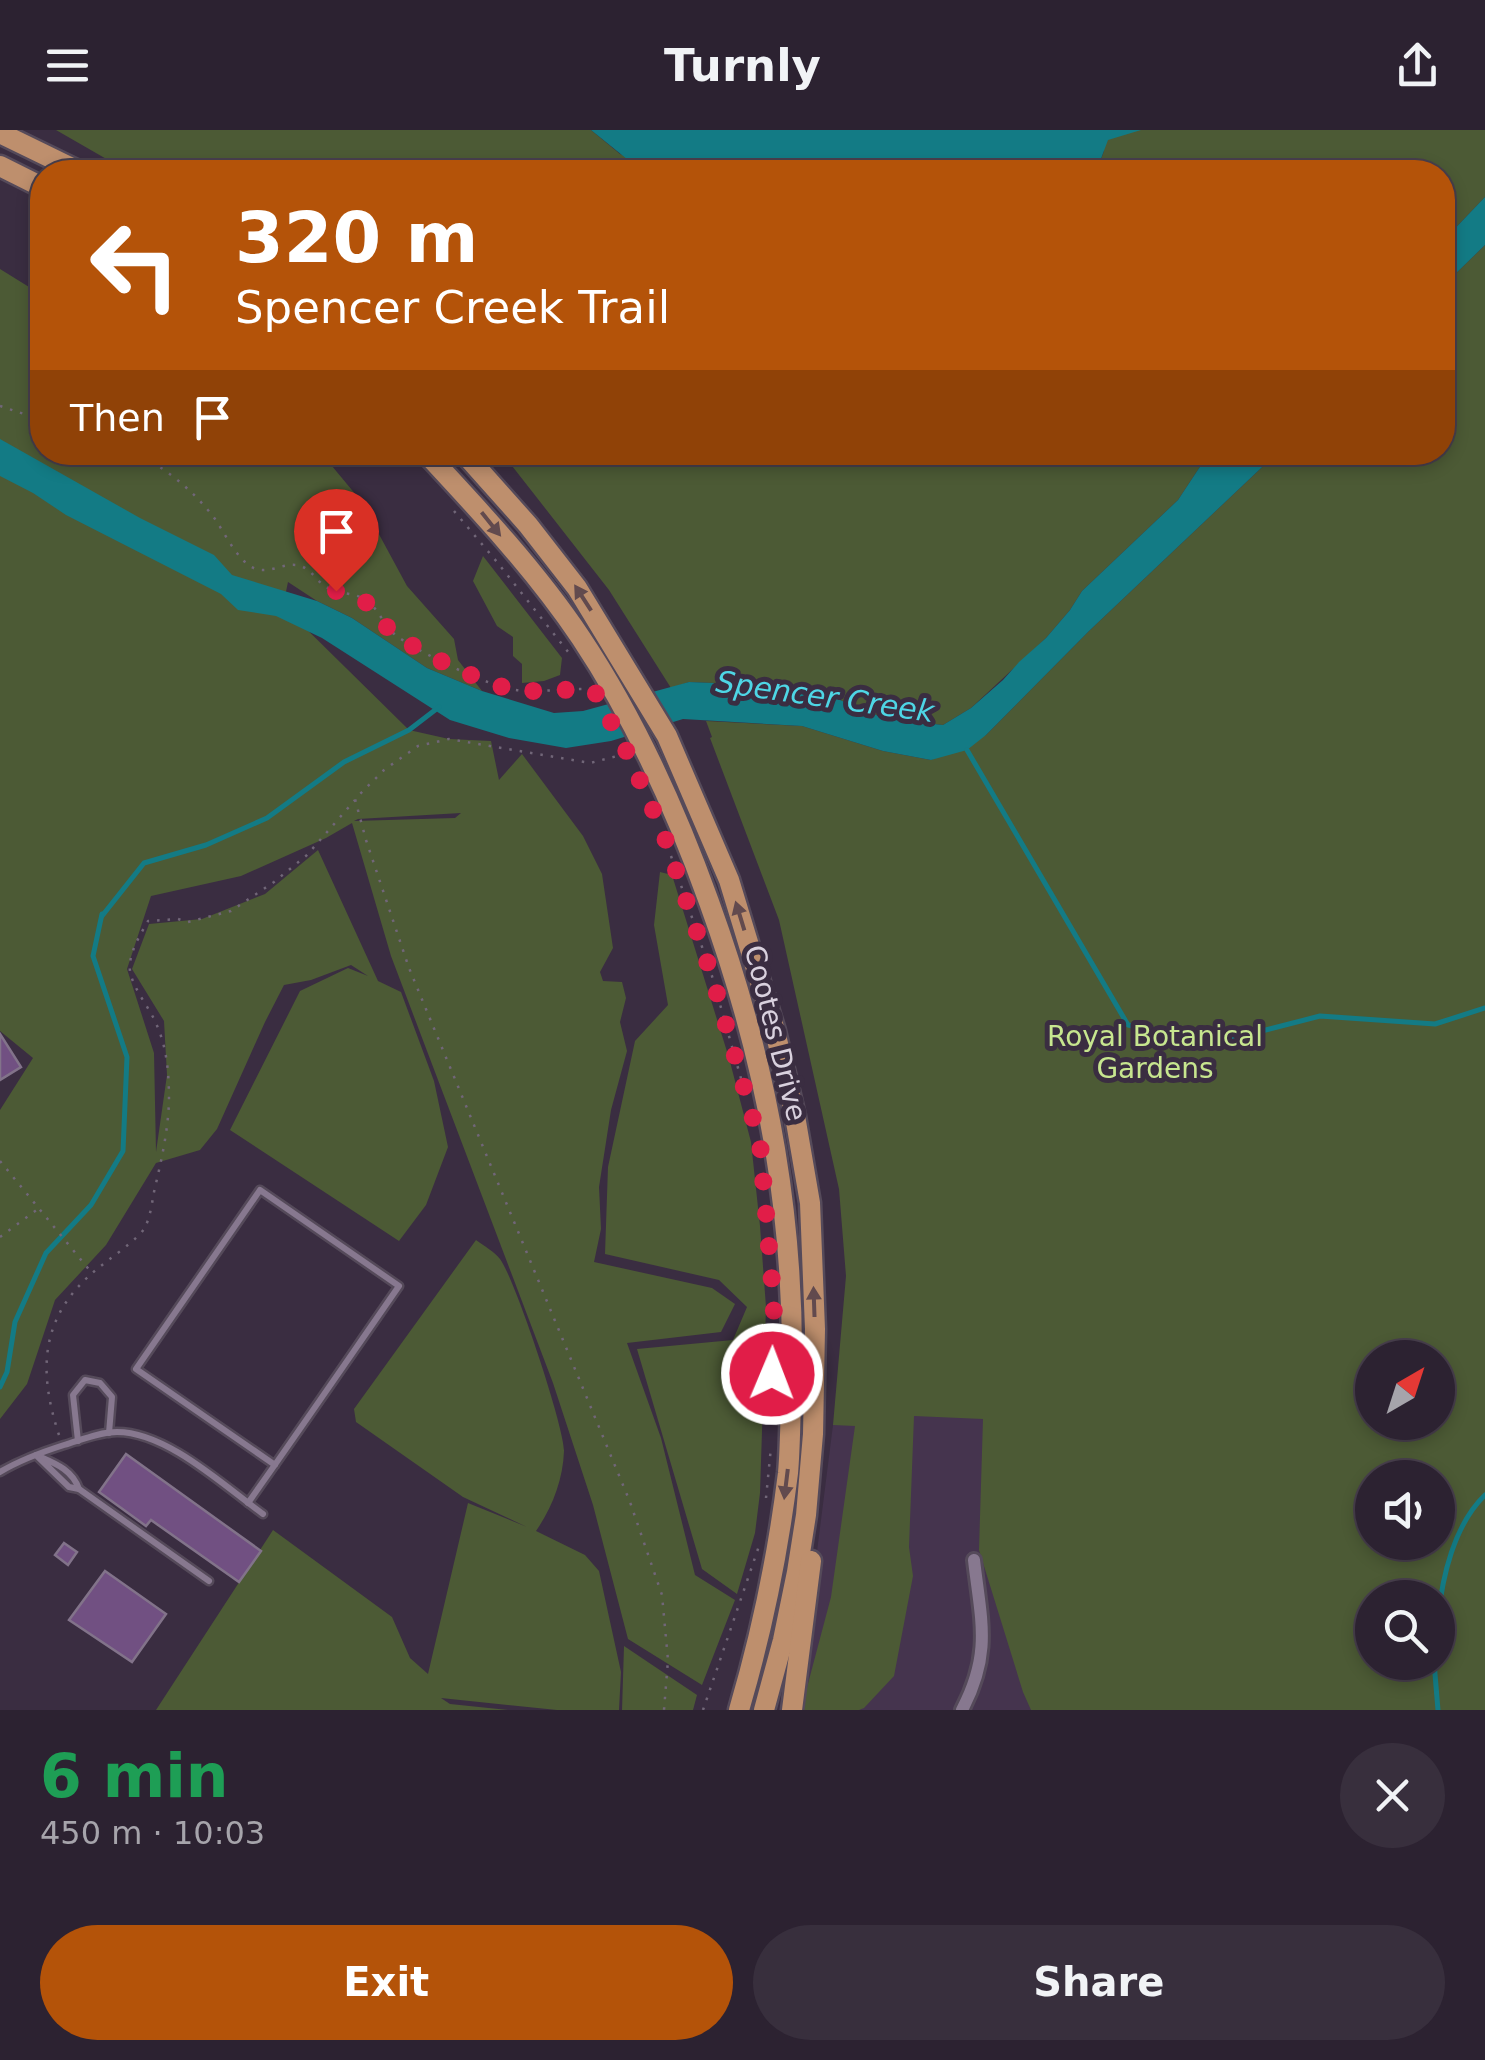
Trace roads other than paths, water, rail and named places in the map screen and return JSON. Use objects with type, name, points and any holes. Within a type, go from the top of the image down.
[{"type":"main road","points":[[0,133],[55,160]]},
{"type":"main road","points":[[0,166],[30,181]]},
{"type":"main road","name":"Cootes Drive","points":[[437,465],[478,508],[580,637],[630,745],[679,821],[728,954],[762,1078],[779,1160],[790,1260],[793,1352],[788,1470],[774,1569],[739,1710]]},
{"type":"main road","name":"Cootes Drive","points":[[474,465],[577,588],[667,736],[729,880],[775,1031],[795,1116],[810,1203],[814,1434],[797,1572],[764,1710]]},
{"type":"main road","points":[[792,1710],[812,1557],[818,1480],[814,1434]]},
{"type":"street","points":[[962,1710],[975,1684],[982,1651],[974,1560]]},
{"type":"lane","points":[[248,1503],[275,1465],[399,1286],[260,1190],[136,1369],[275,1465]]},
{"type":"lane","points":[[78,1441],[73,1394],[85,1380],[100,1383],[112,1397],[110,1433]]},
{"type":"lane","points":[[0,1472],[78,1441],[110,1433],[136,1434],[161,1444],[263,1514]]},
{"type":"lane","points":[[36,1455],[61,1466],[75,1478],[80,1489],[209,1581]]},
{"type":"water","points":[[591,130],[1141,130],[1108,140],[1100,160],[628,160]]},
{"type":"water","points":[[1485,197],[1485,245],[1455,274],[1455,228]]},
{"type":"water","name":"Spencer Creek","points":[[0,439],[30,456],[30,465],[46,465],[214,555],[232,575],[317,601],[352,618],[427,668],[482,691],[554,713],[583,711],[689,682],[763,685],[823,693],[886,719],[943,725],[971,708],[1046,638],[1082,591],[1178,500],[1201,465],[1264,465],[986,735],[967,750],[931,760],[883,751],[802,726],[683,719],[611,741],[566,748],[509,738],[450,720],[322,638],[276,616],[238,610],[221,594],[66,515],[0,476]]},
{"type":"waterway","points":[[102,916],[144,863],[206,845],[267,818],[344,762],[409,730],[439,707]]},
{"type":"waterway","points":[[967,750],[1128,1025],[1215,1043],[1320,1016],[1435,1024],[1485,1008]]},
{"type":"waterway","points":[[0,1387],[7,1372],[15,1322],[46,1253],[91,1205],[123,1151],[127,1057],[93,956],[102,914]]},
{"type":"waterway","points":[[1444,1580],[1451,1552],[1465,1521],[1485,1495]]},
{"type":"waterway","points":[[1436,1680],[1438,1710]]},
{"type":"park label","name":"Royal Botanical Gardens","points":[[1155,1052]]}]
